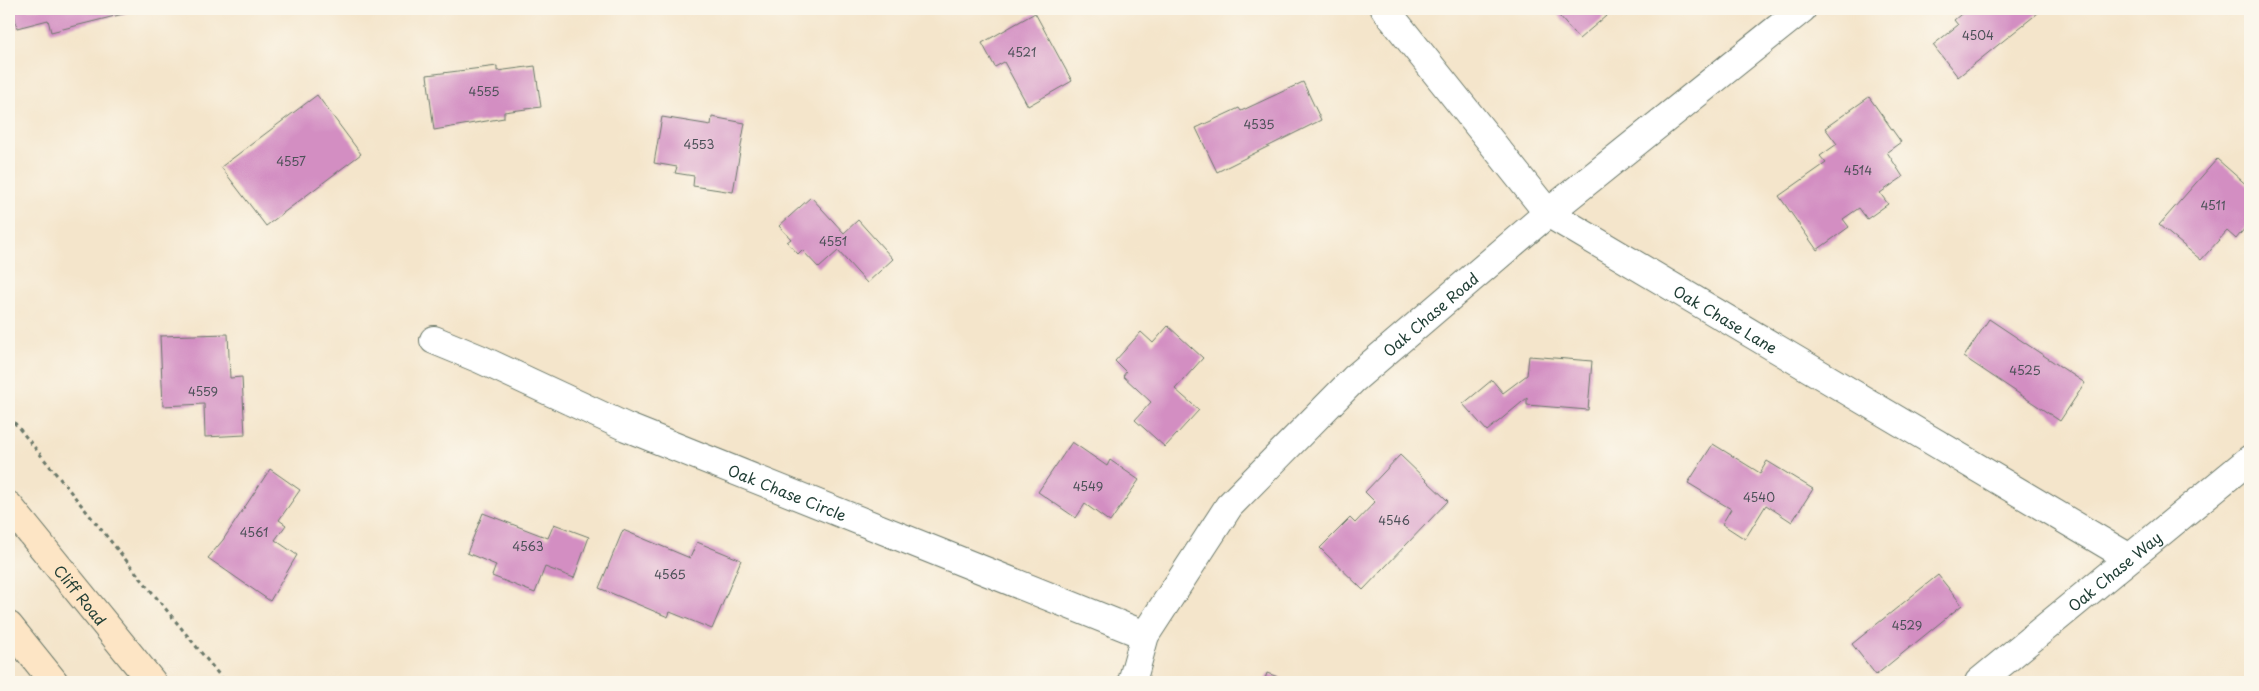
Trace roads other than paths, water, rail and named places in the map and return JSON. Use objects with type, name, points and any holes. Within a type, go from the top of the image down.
[{"type":"main road","name":"Cliff Road","points":[[9,506],[152,682]]},
{"type":"main road","points":[[9,626],[54,682]]},
{"type":"street","name":"Oak Chase Lane","points":[[1385,9],[1548,213],[2128,557]]},
{"type":"street","name":"Oak Chase Road","points":[[1132,682],[1145,635],[1229,506],[1354,379],[1548,213],[1802,9]]},
{"type":"street","name":"Oak Chase Circle","points":[[434,340],[480,359],[626,427],[1145,635]]},
{"type":"street","name":"Oak Chase Way","points":[[1979,682],[2128,557],[2250,459]]}]
